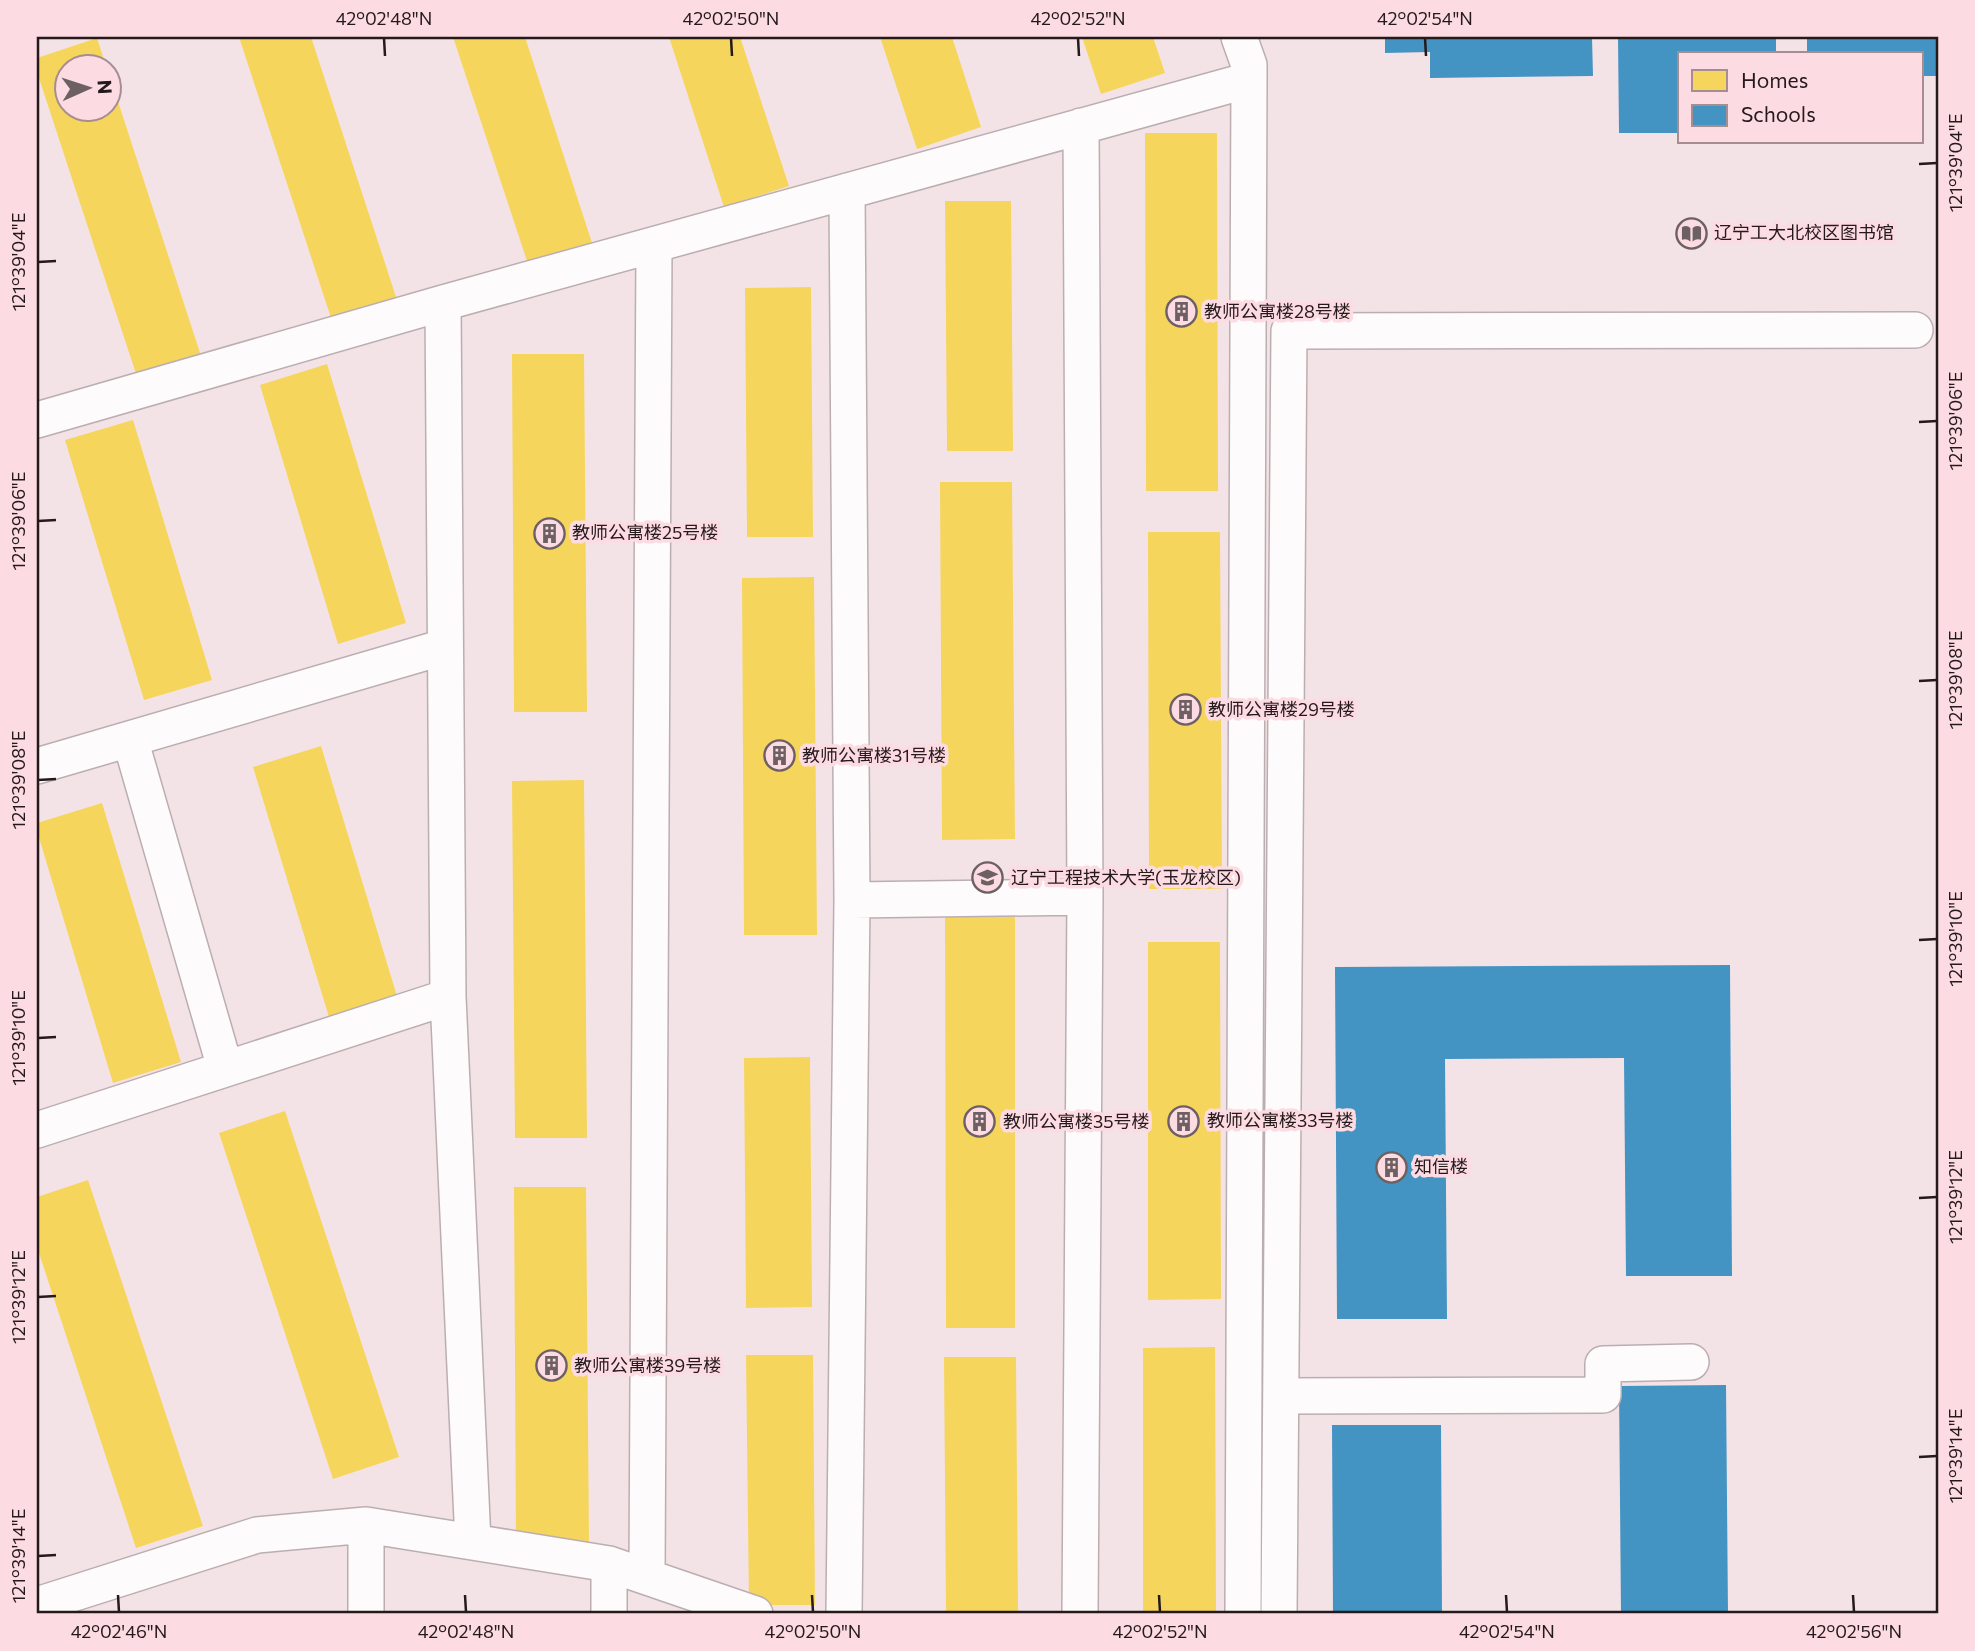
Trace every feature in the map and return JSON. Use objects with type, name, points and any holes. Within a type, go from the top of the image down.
[{"type":"street","points":[[1239,37],[1249,65],[1242,1614]]},
{"type":"street","points":[[37,420],[443,303],[1249,80]]},
{"type":"street","points":[[1080,1614],[1085,897],[1081,127]]},
{"type":"street","points":[[845,1614],[852,900],[847,191]]},
{"type":"street","points":[[647,1575],[654,245]]},
{"type":"street","points":[[443,303],[448,997],[473,1542]]},
{"type":"street","points":[[1279,1614],[1289,331],[1915,330]]},
{"type":"street","points":[[37,766],[444,647]]},
{"type":"street","points":[[130,739],[225,1068]]},
{"type":"street","points":[[852,900],[1085,897]]},
{"type":"street","points":[[37,1130],[448,997]]},
{"type":"street","points":[[1282,1396],[1603,1395],[1603,1364],[1691,1362]]},
{"type":"street","points":[[37,1605],[257,1535],[366,1525],[609,1564],[755,1614]]},
{"type":"street","points":[[366,1525],[366,1614]]},
{"type":"street","points":[[609,1564],[609,1614]]},
{"type":"building: Homes","points":[[239,37],[311,37],[399,306],[334,327]]},
{"type":"building: Homes","points":[[453,37],[525,37],[593,246],[529,267]]},
{"type":"building: Homes","points":[[669,37],[740,37],[789,186],[724,207]]},
{"type":"building: Homes","points":[[880,37],[952,37],[981,127],[917,149]]},
{"type":"building: Homes","points":[[1082,37],[1153,37],[1165,73],[1101,94]]},
{"type":"building: Homes","points":[[97,38],[102,52],[55,52]]},
{"type":"building: Homes","points":[[52,53],[52,118],[37,72],[37,58]]},
{"type":"building: Homes","points":[[122,114],[204,365],[140,386],[53,122],[122,122]]},
{"type":"building: Homes","name":"教师公寓楼28号楼","points":[[1145,133],[1217,133],[1218,491],[1146,491]]},
{"type":"building: Homes","points":[[945,201],[1011,201],[1013,451],[947,451]]},
{"type":"building: Homes","points":[[811,287],[813,537],[747,537],[745,288]]},
{"type":"building: Homes","name":"教师公寓楼25号楼","points":[[512,354],[584,354],[587,712],[514,712]]},
{"type":"building: Homes","points":[[327,364],[406,623],[338,644],[260,385]]},
{"type":"building: Homes","points":[[133,420],[212,680],[144,700],[65,440]]},
{"type":"building: Homes","points":[[940,482],[1012,482],[1015,839],[942,840]]},
{"type":"building: Homes","name":"教师公寓楼29号楼","points":[[1148,532],[1220,532],[1222,889],[1149,889]]},
{"type":"building: Homes","name":"教师公寓楼31号楼","points":[[814,577],[817,935],[744,935],[742,578]]},
{"type":"building: Homes","points":[[321,746],[400,1006],[332,1027],[253,767]]},
{"type":"building: Homes","points":[[584,780],[587,1138],[515,1138],[512,781]]},
{"type":"building: Homes","points":[[102,803],[181,1062],[113,1083],[37,831],[37,823]]},
{"type":"building: Homes","name":"教师公寓楼35号楼","points":[[1015,915],[1015,1328],[946,1328],[945,916]]},
{"type":"building: Homes","name":"教师公寓楼33号楼","points":[[1148,942],[1220,942],[1221,1299],[1148,1300]]},
{"type":"building: Homes","points":[[810,1057],[812,1307],[746,1308],[744,1058]]},
{"type":"building: Homes","points":[[285,1111],[399,1457],[333,1479],[219,1133]]},
{"type":"building: Homes","points":[[88,1180],[203,1526],[136,1548],[37,1247],[37,1197]]},
{"type":"building: Homes","name":"教师公寓楼39号楼","points":[[514,1187],[586,1187],[589,1544],[516,1545]]},
{"type":"building: Homes","points":[[1215,1347],[1216,1614],[1143,1614],[1143,1348]]},
{"type":"building: Homes","points":[[746,1355],[813,1355],[815,1605],[749,1605]]},
{"type":"building: Homes","points":[[944,1357],[1016,1357],[1018,1614],[946,1614]]},
{"type":"building: Schools","points":[[1385,37],[1592,37],[1593,76],[1430,78],[1430,52],[1385,53]]},
{"type":"building: Schools","points":[[1618,37],[1776,37],[1776,52],[1678,52],[1678,133],[1619,133]]},
{"type":"building: Schools","points":[[1807,37],[1938,37],[1938,76],[1923,76],[1923,52],[1807,52]]},
{"type":"building: Schools","name":"知信楼","points":[[1730,965],[1732,1276],[1626,1276],[1624,1058],[1445,1059],[1447,1319],[1337,1319],[1335,967]]},
{"type":"building: Schools","points":[[1726,1385],[1728,1614],[1621,1614],[1619,1386]]},
{"type":"building: Schools","points":[[1332,1425],[1441,1425],[1442,1614],[1333,1614]]},
{"type":"place","name":"辽宁工大北校区图书馆","points":[[1691,233]]},
{"type":"place","name":"教师公寓楼28号楼","points":[[1181,312]]},
{"type":"place","name":"教师公寓楼25号楼","points":[[549,533]]},
{"type":"place","name":"教师公寓楼29号楼","points":[[1185,710]]},
{"type":"place","name":"教师公寓楼31号楼","points":[[779,756]]},
{"type":"place","name":"辽宁工程技术大学(玉龙校区)","points":[[988,878]]},
{"type":"place","name":"教师公寓楼33号楼","points":[[1184,1121]]},
{"type":"place","name":"教师公寓楼35号楼","points":[[980,1122]]},
{"type":"place","name":"知信楼","points":[[1391,1167]]},
{"type":"place","name":"教师公寓楼39号楼","points":[[551,1366]]}]
